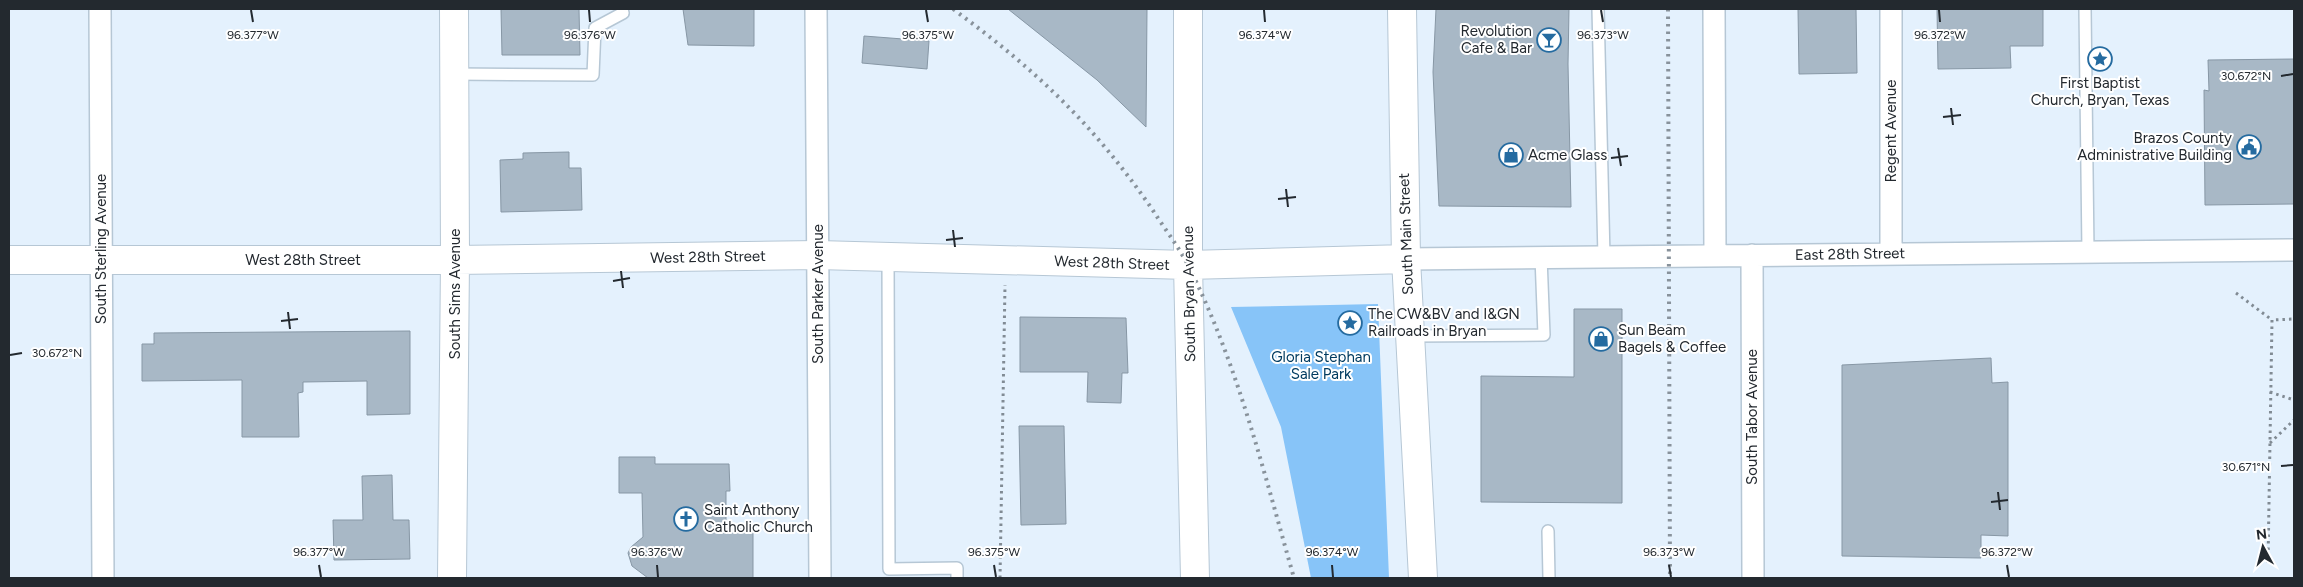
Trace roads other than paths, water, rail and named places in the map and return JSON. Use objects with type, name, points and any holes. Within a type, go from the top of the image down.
[{"type":"street","name":"South Sterling Avenue","points":[[100,9],[103,578]]},
{"type":"street","name":"South Sims Avenue","points":[[452,578],[455,260],[454,9]]},
{"type":"street","name":"South Parker Avenue","points":[[816,9],[820,578]]},
{"type":"street","name":"South Bryan Avenue","points":[[1188,9],[1188,265],[1195,578]]},
{"type":"street","name":"South Main Street","points":[[1402,9],[1406,259],[1422,578]]},
{"type":"street","points":[[1714,9],[1715,255]]},
{"type":"street","name":"Regent Avenue","points":[[1891,9],[1891,254]]},
{"type":"street","name":"East 28th Street","points":[[1406,259],[2294,250]]},
{"type":"street","name":"West 28th Street","points":[[9,260],[455,260],[818,255],[1188,265],[1406,259]]},
{"type":"street","name":"South Tabor Avenue","points":[[1752,255],[1753,578]]},
{"type":"lane","points":[[454,74],[593,75],[595,28],[622,13],[622,9]]},
{"type":"lane","points":[[1598,9],[1604,257]]},
{"type":"lane","points":[[2085,9],[2088,252]]},
{"type":"lane","points":[[888,257],[889,569],[957,568],[957,578]]},
{"type":"lane","points":[[1410,336],[1544,335],[1541,257]]},
{"type":"lane","points":[[1548,530],[1549,578]]},
{"type":"railway","points":[[953,9],[1011,54],[1062,100],[1108,151],[1130,179],[1181,252],[1206,304],[1236,381],[1261,459],[1294,578]]},
{"type":"railway","points":[[1668,9],[1670,578]]},
{"type":"place","name":"Revolution Cafe & Bar","points":[[1549,40]]},
{"type":"place","name":"First Baptist Church, Bryan, Texas","points":[[2100,59]]},
{"type":"place","name":"Brazos County Administrative Building","points":[[2249,147]]},
{"type":"place","name":"Acme Glass","points":[[1511,155]]},
{"type":"place","name":"The CW&BV and I&GN Railroads in Bryan","points":[[1350,323]]},
{"type":"place","name":"Sun Beam Bagels & Coffee","points":[[1601,339]]},
{"type":"place","name":"Saint Anthony Catholic Church","points":[[686,519]]},
{"type":"park label","name":"Gloria Stephan Sale Park","points":[[1321,366]]}]
